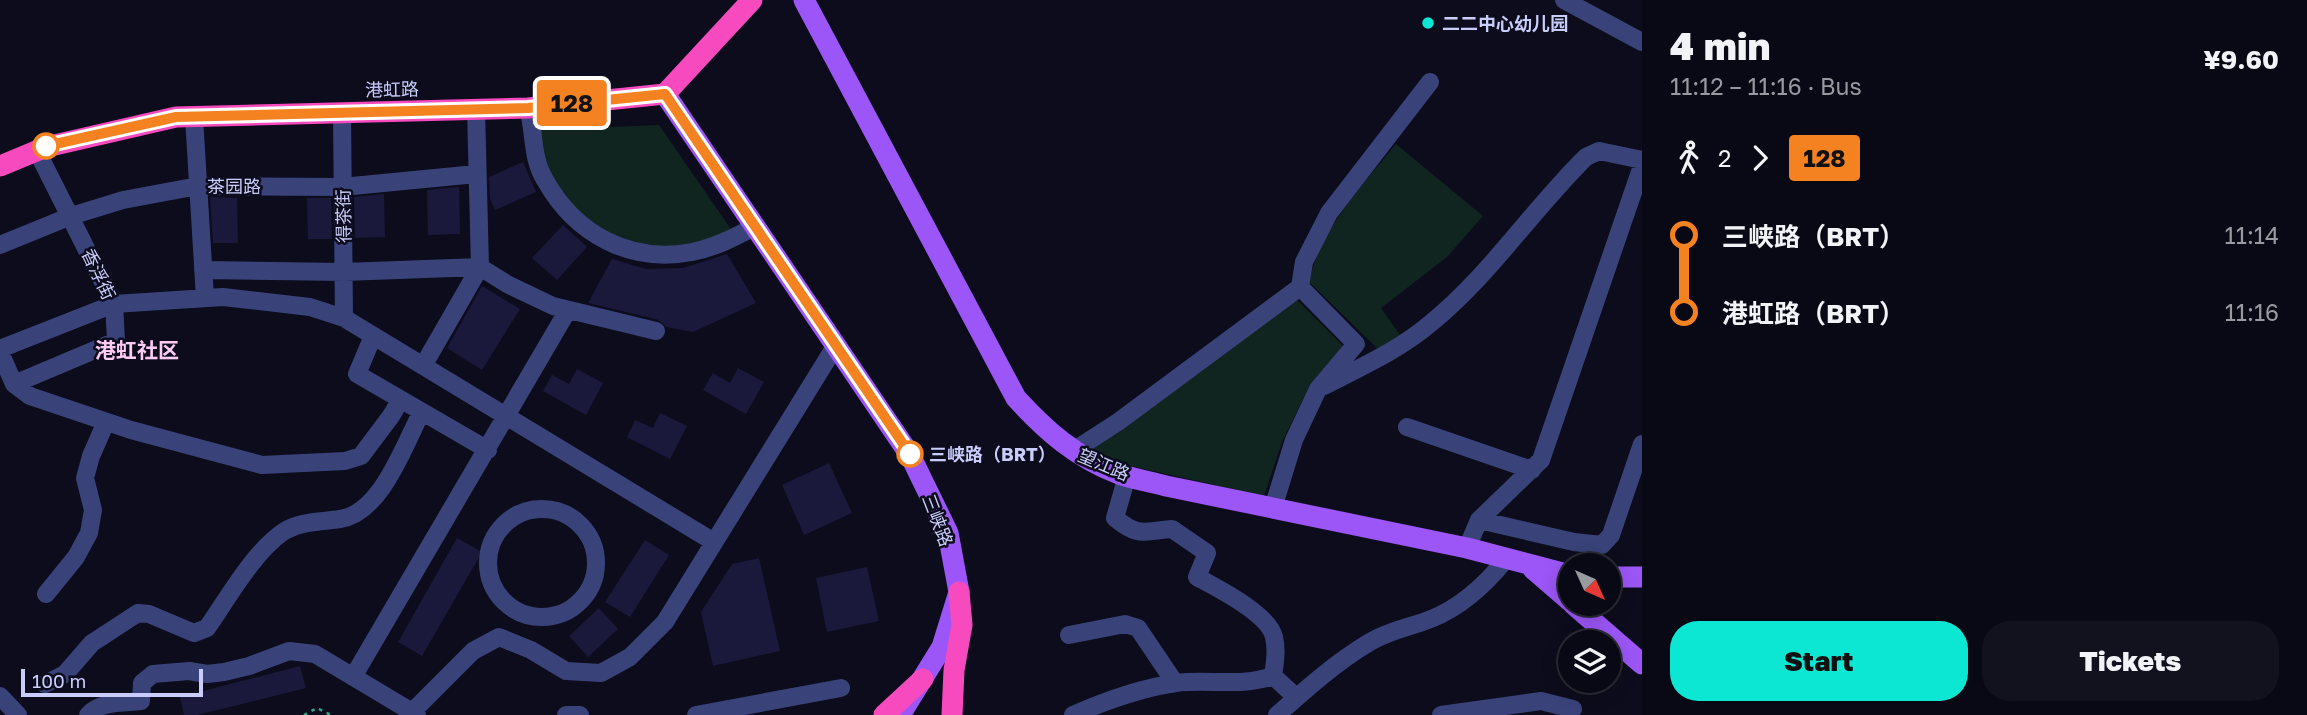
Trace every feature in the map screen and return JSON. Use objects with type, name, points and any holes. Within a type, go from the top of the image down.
[{"type":"highway","points":[[665,94],[752,0]]},
{"type":"highway","name":"港虹路","points":[[0,166],[46,146],[163,120],[528,108],[665,94]]},
{"type":"highway","points":[[953,715],[954,670],[962,625],[959,592]]},
{"type":"highway","points":[[884,715],[923,679]]},
{"type":"main road","name":"望江路","points":[[804,0],[1016,398],[1043,427],[1073,451],[1127,475],[1167,486],[1467,548],[1558,572]]},
{"type":"main road","name":"三峡路","points":[[665,94],[910,454],[948,533],[959,592],[942,647],[900,715]]},
{"type":"main road","points":[[1529,565],[1558,591]]},
{"type":"main road","points":[[1621,577],[1642,577]]},
{"type":"main road","points":[[1587,616],[1642,664]]},
{"type":"street","points":[[1564,0],[1642,42]]},
{"type":"street","points":[[1073,451],[1118,422],[1300,287],[1304,262],[1329,213],[1430,82]]},
{"type":"street","points":[[528,108],[533,151],[544,179],[568,214],[595,236],[622,249],[657,255],[691,252],[724,242],[756,226]]},
{"type":"street","points":[[423,366],[480,267],[476,109]]},
{"type":"street","name":"得茶街","points":[[342,113],[344,318]]},
{"type":"street","points":[[194,117],[205,298]]},
{"type":"street","name":"香浮街","points":[[14,384],[117,341],[114,304],[37,150]]},
{"type":"street","points":[[1318,389],[1373,361],[1430,324],[1481,274],[1586,157],[1599,152],[1642,160]]},
{"type":"street","points":[[1467,548],[1479,520],[1541,460],[1642,166]]},
{"type":"street","name":"茶园路","points":[[0,245],[71,216],[123,200],[198,186],[342,187],[476,174]]},
{"type":"street","points":[[204,270],[344,272],[480,267],[507,284],[553,306],[656,331]]},
{"type":"street","points":[[1300,287],[1373,361]]},
{"type":"street","points":[[400,401],[361,456],[345,461],[262,465],[106,422],[30,396],[14,384],[0,350],[114,304],[223,297],[310,306],[344,318],[714,542]]},
{"type":"street","points":[[353,677],[568,310]]},
{"type":"street","points":[[373,336],[357,374],[488,450]]},
{"type":"street","points":[[1273,508],[1294,440],[1318,389],[1356,344]]},
{"type":"street","points":[[499,637],[531,650],[566,671],[601,674],[630,657],[665,622],[836,345]]},
{"type":"street","points":[[45,684],[65,674],[92,643],[138,613],[149,614],[194,633],[207,628],[258,556],[285,531],[298,525],[342,519],[363,509],[376,497],[421,413]]},
{"type":"street","points":[[46,594],[76,557],[89,533],[93,510],[86,478],[90,456],[106,422]]},
{"type":"street","points":[[1407,427],[1532,470]]},
{"type":"street","points":[[1479,520],[1574,542],[1602,545],[1611,535],[1642,444]]},
{"type":"street","points":[[1127,475],[1115,518],[1143,534],[1172,529],[1207,553],[1197,577],[1227,594],[1268,624],[1274,636],[1276,658],[1273,676]]},
{"type":"street","points":[[539,508],[556,510],[572,517],[586,530],[594,547],[597,566],[593,584],[582,600],[567,611],[549,617],[530,617],[513,610],[500,599],[491,584],[488,558],[495,534],[507,521],[522,512],[539,508]]},
{"type":"street","points":[[1277,715],[1347,656],[1373,640],[1456,607],[1490,578],[1506,559]]},
{"type":"street","points":[[88,715],[94,708],[107,704],[143,708],[142,682],[153,674],[224,672],[289,651],[315,654],[413,714],[473,651],[499,637],[513,610]]},
{"type":"street","points":[[1069,635],[1125,624],[1139,628],[1175,683]]},
{"type":"street","points":[[1073,715],[1107,700],[1175,683],[1257,682],[1273,676]]},
{"type":"street","points":[[1273,676],[1296,698]]},
{"type":"street","points":[[696,715],[841,688]]},
{"type":"street","points":[[0,696],[18,715]]},
{"type":"street","points":[[1441,715],[1541,701],[1573,709]]},
{"type":"street","points":[[566,715],[580,715]]},
{"type":"path","points":[[304,715],[317,708],[331,715]]},
{"type":"green space","points":[[659,125],[733,232],[673,249],[645,247],[610,236],[580,216],[557,188],[546,167],[537,130]]},
{"type":"green space","points":[[1396,144],[1483,216],[1447,257],[1381,308],[1400,335],[1378,349],[1309,282],[1315,262],[1333,226]]},
{"type":"green space","points":[[1297,300],[1343,346],[1310,385],[1282,442],[1264,496],[1087,456],[1085,452],[1121,431]]},
{"type":"building","points":[[523,162],[536,192],[495,210],[490,199],[489,177]]},
{"type":"building","points":[[459,187],[460,234],[428,235],[427,190]]},
{"type":"building","points":[[384,194],[385,237],[355,238],[354,197]]},
{"type":"building","points":[[210,197],[237,198],[238,243],[213,243]]},
{"type":"building","points":[[307,198],[331,198],[332,239],[308,239]]},
{"type":"building","points":[[563,225],[587,247],[557,280],[532,258]]},
{"type":"building","points":[[727,254],[756,303],[693,332],[666,327],[659,320],[588,303],[612,259],[646,269],[683,268]]},
{"type":"building","points":[[482,286],[520,309],[482,370],[447,348]]},
{"type":"building","points":[[738,368],[764,382],[746,414],[703,390],[713,373],[730,383]]},
{"type":"building","points":[[577,369],[603,383],[586,415],[543,391],[552,375],[569,384]]},
{"type":"building","points":[[660,413],[687,426],[670,459],[627,437],[635,420],[653,428]]},
{"type":"building","points":[[829,463],[852,513],[804,535],[782,485]]},
{"type":"building","points":[[457,538],[482,552],[422,656],[398,642]]},
{"type":"building","points":[[645,540],[669,555],[630,617],[605,602]]},
{"type":"building","points":[[759,558],[780,651],[713,666],[701,612],[732,564]]},
{"type":"building","points":[[867,567],[879,621],[827,632],[816,578]]},
{"type":"building","points":[[599,608],[618,629],[588,657],[569,636]]},
{"type":"building","points":[[300,666],[306,688],[197,715],[184,715],[180,697]]},
{"type":"bus line","name":"128","points":[[46,146],[176,117],[528,108],[665,94],[910,454]]},
{"type":"place","name":"二二中心幼儿园","points":[[1428,23]]},
{"type":"place","name":"三峡路（BRT）","points":[[910,454]]},
{"type":"district","name":"港虹社区","points":[[137,350]]}]
